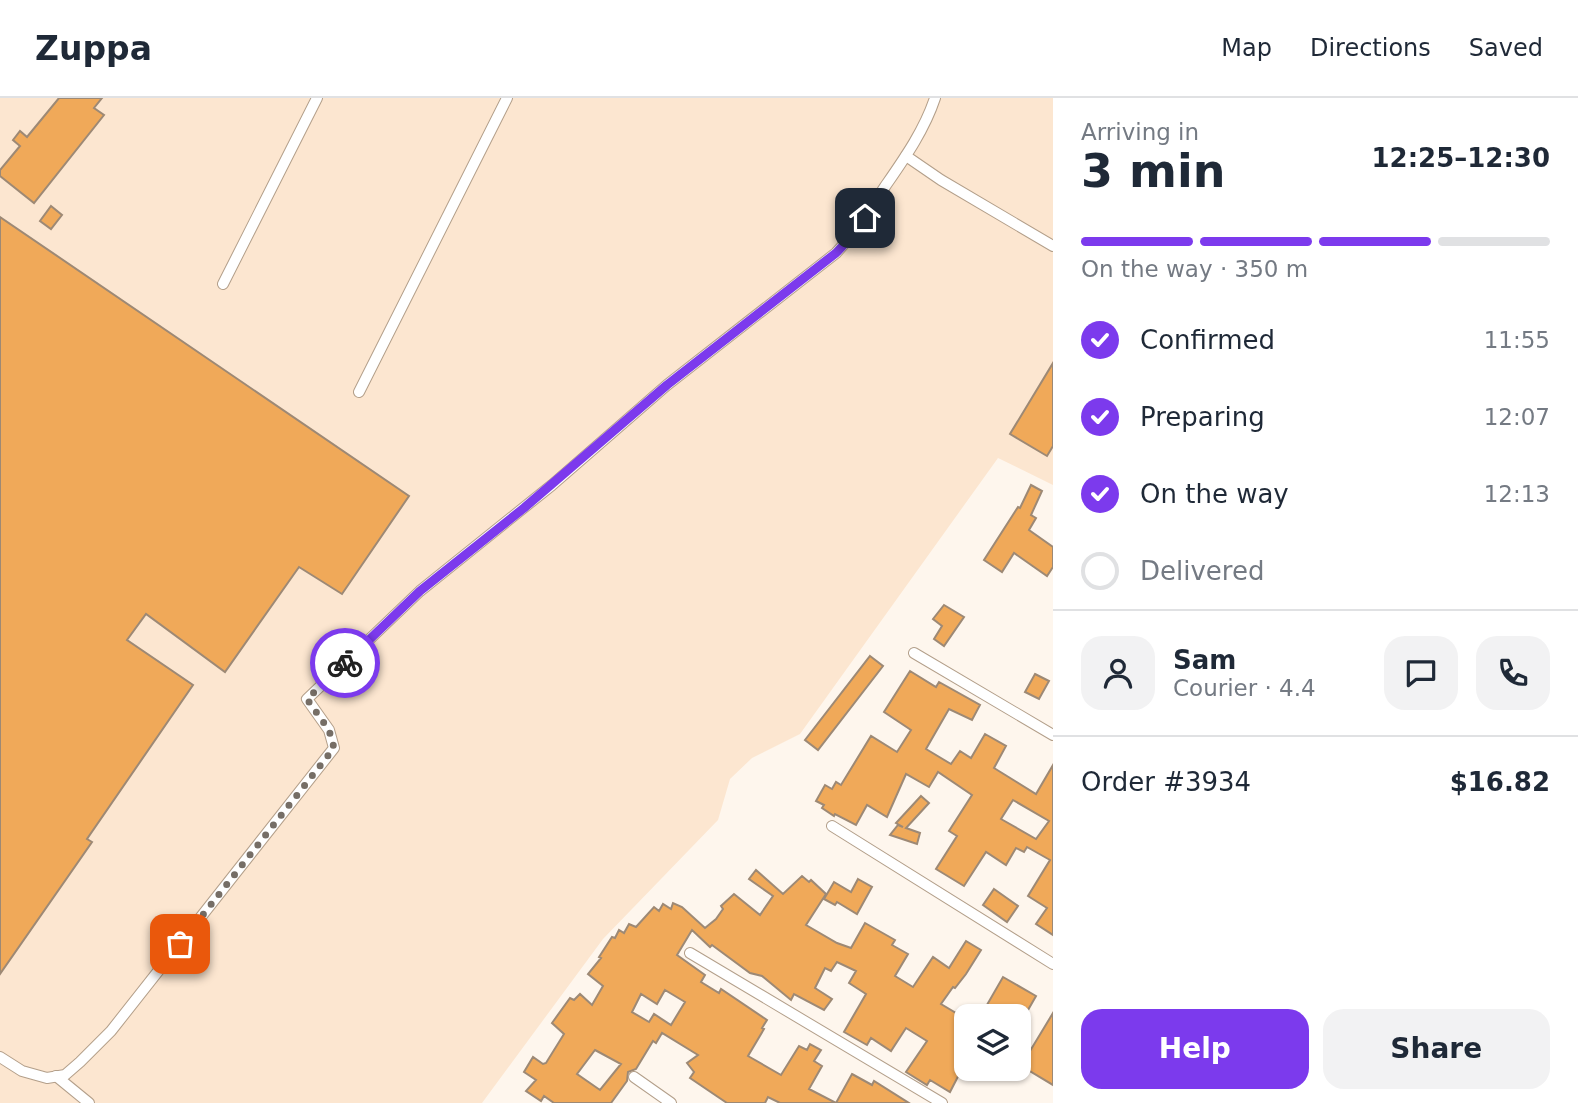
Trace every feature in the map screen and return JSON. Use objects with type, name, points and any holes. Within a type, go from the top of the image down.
[{"type":"street","points":[[223,285],[317,98]]},
{"type":"street","points":[[359,392],[507,98]]},
{"type":"street","points":[[0,1057],[22,1071],[47,1078],[65,1075],[111,1031],[334,748],[329,730],[307,699],[420,591],[524,508],[667,385],[836,253],[854,234],[906,156],[930,114],[935,98]]},
{"type":"street","points":[[906,156],[941,180],[1053,246]]},
{"type":"street","points":[[914,653],[1053,735]]},
{"type":"street","points":[[832,826],[1053,964]]},
{"type":"street","points":[[690,953],[942,1103]]},
{"type":"street","points":[[56,1076],[89,1103]]},
{"type":"street","points":[[634,1077],[671,1103]]},
{"type":"shaded area","points":[[0,98],[1053,98],[1053,485],[998,458],[800,734],[752,758],[730,779],[718,820],[603,939],[482,1103],[0,1103]]},
{"type":"building","points":[[59,98],[102,98],[94,108],[104,115],[34,203],[0,176],[0,170],[20,146],[13,140],[20,131],[27,137]]},
{"type":"building","points":[[51,206],[62,215],[51,229],[40,221]]},
{"type":"building","points":[[0,217],[409,496],[342,594],[299,567],[225,672],[146,614],[127,640],[193,685],[87,839],[92,842],[0,974]]},
{"type":"building","points":[[1053,363],[1053,446],[1047,456],[1010,434]]},
{"type":"building","points":[[1031,485],[1042,491],[1031,515],[1036,518],[1029,530],[1053,547],[1053,567],[1047,576],[1014,553],[1002,572],[984,560],[1018,507],[1020,508]]},
{"type":"building","points":[[944,605],[964,617],[944,646],[934,639],[942,626],[933,619]]},
{"type":"building","points":[[363,656],[372,666],[356,681],[347,672]]},
{"type":"building","points":[[870,656],[883,666],[818,750],[805,740]]},
{"type":"building","points":[[910,671],[936,687],[939,682],[980,705],[972,720],[949,709],[926,749],[951,764],[960,751],[971,758],[985,734],[1006,746],[994,768],[1036,794],[1053,765],[1053,935],[1036,924],[1047,908],[1028,896],[1050,860],[1027,847],[1024,852],[1016,848],[1006,865],[986,852],[964,886],[936,869],[957,836],[949,831],[972,795],[938,772],[929,787],[906,774],[887,817],[867,805],[856,825],[835,814],[834,816],[816,801],[825,785],[832,789],[836,782],[841,785],[871,736],[897,752],[911,730],[884,712]],"holes":[[[1013,800],[1049,821],[1036,839],[1001,819]]]},
{"type":"building","points":[[1035,674],[1049,681],[1039,699],[1025,692]]},
{"type":"building","points":[[921,796],[929,803],[906,828],[920,833],[917,844],[890,835],[898,825],[903,827],[896,823]]},
{"type":"building","points":[[756,870],[783,894],[802,876],[809,882],[811,880],[826,894],[806,925],[851,948],[865,923],[895,940],[892,945],[908,954],[895,976],[913,987],[933,957],[949,968],[966,941],[981,950],[966,974],[941,1004],[954,1012],[956,1081],[950,1092],[930,1080],[927,1085],[906,1072],[927,1041],[906,1028],[891,1051],[871,1038],[867,1045],[844,1032],[866,994],[849,983],[856,971],[837,962],[831,971],[825,968],[815,988],[832,999],[824,1010],[794,994],[791,1000],[762,976],[750,973],[712,945],[710,947],[692,930],[677,955],[705,975],[701,982],[719,993],[721,989],[767,1020],[748,1056],[781,1075],[799,1046],[807,1050],[810,1044],[821,1050],[814,1061],[822,1066],[809,1089],[836,1103],[780,1103],[768,1097],[765,1103],[727,1103],[690,1078],[694,1072],[687,1063],[698,1055],[662,1033],[656,1043],[653,1041],[636,1069],[628,1072],[627,1081],[611,1103],[554,1103],[544,1096],[541,1101],[526,1091],[536,1080],[524,1072],[533,1057],[543,1064],[546,1063],[564,1034],[552,1023],[570,998],[574,1000],[580,994],[592,1005],[603,986],[588,974],[619,930],[624,933],[629,924],[636,927],[654,907],[659,911],[663,904],[671,909],[673,903],[682,907],[705,928],[716,919],[723,909],[721,906],[734,894],[760,915],[773,896],[749,879]],"holes":[[[665,990],[685,1002],[671,1025],[654,1014],[649,1022],[632,1012],[641,994],[657,1004]],[[595,1050],[621,1064],[600,1090],[577,1074]]]},
{"type":"building","points":[[858,879],[872,887],[857,914],[837,902],[835,905],[824,899],[834,882],[851,892]]},
{"type":"building","points":[[994,889],[1018,906],[1007,922],[983,905]]},
{"type":"building","points":[[1003,977],[1036,996],[1031,1005],[987,1004]]},
{"type":"building","points":[[1053,1013],[1053,1085],[1031,1072],[1031,1049]]},
{"type":"building","points":[[852,1074],[872,1085],[874,1081],[909,1103],[836,1103]]},
{"type":"way so far","points":[[180,944],[334,748],[329,730],[307,699],[345,663]]},
{"type":"route","points":[[345,663],[420,591],[524,508],[667,385],[836,253],[865,218]]}]
